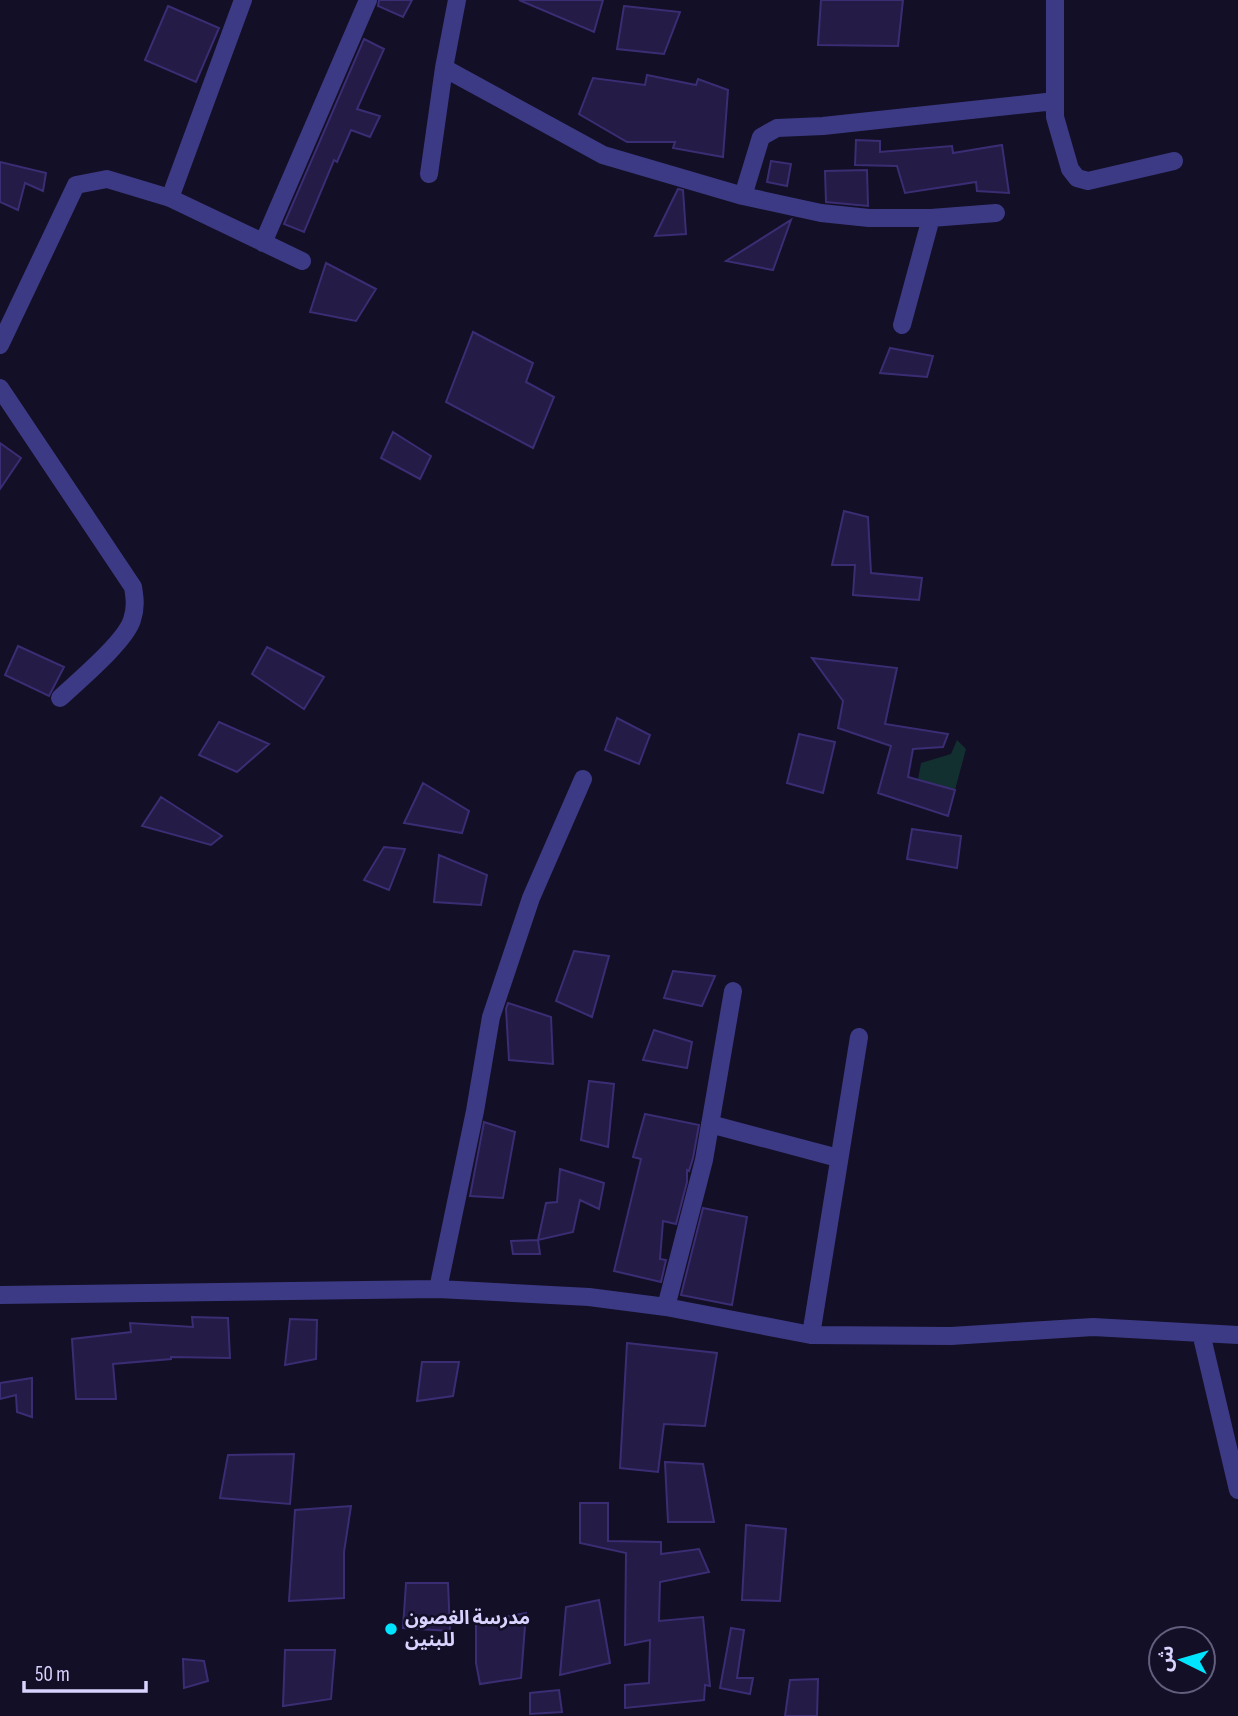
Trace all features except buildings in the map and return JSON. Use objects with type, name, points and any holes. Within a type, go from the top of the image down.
[{"type":"street","points":[[170,198],[243,0]]},
{"type":"street","points":[[263,243],[368,0]]},
{"type":"street","points":[[429,174],[457,0]]},
{"type":"street","points":[[1055,0],[1055,117],[1070,169],[1077,178],[1088,181],[1174,161]]},
{"type":"street","points":[[444,68],[603,155],[743,196],[821,213],[869,218],[931,218],[996,213]]},
{"type":"street","points":[[743,196],[761,136],[776,128],[823,126],[1055,101]]},
{"type":"street","points":[[0,345],[76,185],[107,179],[170,198],[302,261]]},
{"type":"street","points":[[902,325],[931,218]]},
{"type":"street","points":[[0,388],[133,587],[136,605],[131,623],[121,638],[60,698]]},
{"type":"street","points":[[438,1289],[475,1111],[491,1017],[531,898],[583,779]]},
{"type":"street","points":[[666,1307],[704,1160],[733,991]]},
{"type":"street","points":[[811,1335],[859,1037]]},
{"type":"street","points":[[710,1124],[838,1158]]},
{"type":"street","points":[[0,1295],[438,1289],[589,1297],[666,1307],[811,1335],[951,1336],[1093,1327],[1238,1335]]},
{"type":"street","points":[[1201,1333],[1238,1490]]},
{"type":"green space","points":[[957,740],[966,749],[955,790],[918,779],[921,763],[951,754]]},
{"type":"place","name":"مدرسة الغصون للبنين","points":[[391,1629]]}]
